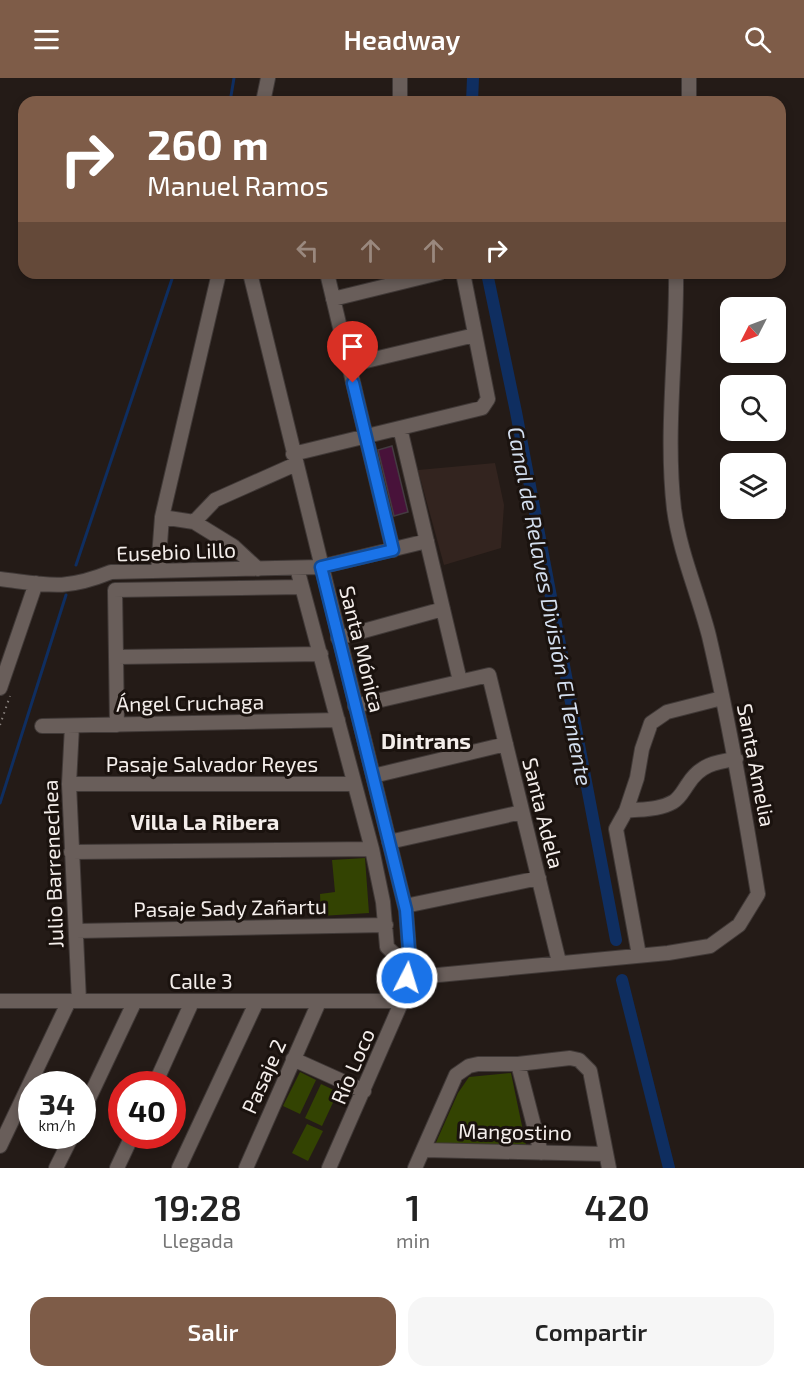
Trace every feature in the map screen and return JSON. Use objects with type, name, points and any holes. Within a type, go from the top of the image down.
[{"type":"street","points":[[265,96],[268,78]]},
{"type":"street","points":[[400,78],[400,96]]},
{"type":"street","points":[[688,96],[689,78]]},
{"type":"street","points":[[158,571],[162,517],[218,279]]},
{"type":"street","name":"Santa Mónica","points":[[251,279],[405,906],[409,950],[407,973]]},
{"type":"street","points":[[328,279],[393,550]]},
{"type":"street","points":[[333,299],[415,279]]},
{"type":"street","points":[[194,522],[215,500],[294,459],[366,436],[482,408],[488,399],[464,279]]},
{"type":"street","name":"Santa Amelia","points":[[407,973],[639,955],[711,946],[739,925],[758,894],[736,759],[708,633],[680,545],[674,508],[671,422],[677,324],[676,279]]},
{"type":"street","points":[[349,365],[475,335]]},
{"type":"street","points":[[355,706],[460,681],[399,428]]},
{"type":"street","points":[[162,517],[194,522],[233,546],[258,569]]},
{"type":"street","name":"Eusebio Lillo","points":[[0,579],[73,586],[111,572],[321,567],[427,541]]},
{"type":"street","name":"Santa Mónica","points":[[297,568],[372,849],[386,925],[387,947],[407,973]]},
{"type":"street","points":[[0,688],[36,583]]},
{"type":"street","points":[[117,725],[115,590],[303,587]]},
{"type":"street","points":[[338,638],[443,609]]},
{"type":"street","points":[[117,657],[321,654]]},
{"type":"street","name":"Santa Adela","points":[[460,681],[489,675],[559,962]]},
{"type":"street","points":[[639,955],[616,829],[626,811],[637,778],[647,728],[667,711],[722,698]]},
{"type":"street","name":"Ángel Cruchaga","points":[[42,726],[338,720]]},
{"type":"street","name":"Julio Barrenechea","points":[[72,726],[69,783],[76,931],[74,1001]]},
{"type":"street","points":[[373,776],[506,744]]},
{"type":"street","points":[[626,811],[656,808],[672,802],[680,796],[700,770],[711,762],[736,759]]},
{"type":"street","name":"Pasaje Salvador Reyes","points":[[69,783],[354,784]]},
{"type":"street","points":[[389,842],[522,812]]},
{"type":"street","points":[[71,852],[372,849]]},
{"type":"street","points":[[405,906],[539,878]]},
{"type":"street","name":"Pasaje Sady Zañartu","points":[[76,931],[386,925]]},
{"type":"street","name":"Río Loco","points":[[329,1168],[402,1001],[407,973]]},
{"type":"street","points":[[0,1146],[74,1001]]},
{"type":"street","points":[[96,1083],[135,1001]]},
{"type":"street","points":[[179,1168],[257,1001]]},
{"type":"street","name":"Calle 3","points":[[0,1002],[402,1001]]},
{"type":"street","points":[[161,1071],[192,1002]]},
{"type":"street","name":"Pasaje 2","points":[[246,1168],[319,1002]]},
{"type":"street","points":[[415,1168],[456,1075],[469,1066],[478,1064],[518,1064],[570,1058],[579,1060],[590,1071],[607,1161]]},
{"type":"street","points":[[294,1059],[364,1092]]},
{"type":"street","points":[[518,1064],[541,1153]]},
{"type":"street","points":[[56,1168],[66,1149]]},
{"type":"street","points":[[117,1168],[126,1149]]},
{"type":"street","name":"Mangostino","points":[[424,1150],[541,1153],[607,1161]]},
{"type":"shaded area","points":[[495,463],[504,505],[501,548],[444,565],[418,470]]},
{"type":"green space","points":[[365,858],[369,913],[321,916],[320,894],[335,892],[332,860]]},
{"type":"green space","points":[[300,1072],[316,1080],[300,1114],[283,1106]]},
{"type":"green space","points":[[511,1073],[527,1150],[434,1147],[458,1093],[469,1077]]},
{"type":"green space","points":[[321,1084],[338,1092],[322,1126],[305,1118]]},
{"type":"green space","points":[[307,1124],[323,1131],[308,1161],[292,1153]]},
{"type":"building","points":[[392,446],[408,512],[394,516],[378,450]]},
{"type":"waterway","points":[[231,96],[234,78]]},
{"type":"waterway","name":"Canal de Relaves División El Teniente","points":[[472,96],[473,78]]},
{"type":"waterway","points":[[76,565],[172,279]]},
{"type":"waterway","name":"Canal de Relaves División El Teniente","points":[[488,279],[516,412],[616,940]]},
{"type":"waterway","points":[[0,803],[66,595]]},
{"type":"waterway","name":"Canal de Relaves División El Teniente","points":[[622,980],[669,1168]]},
{"type":"district","name":"Dintrans","points":[[426,740]]},
{"type":"district","name":"Villa La Ribera","points":[[205,821]]},
{"type":"route","points":[[353,383],[393,550],[321,567],[406,910],[409,950],[407,978]]}]
